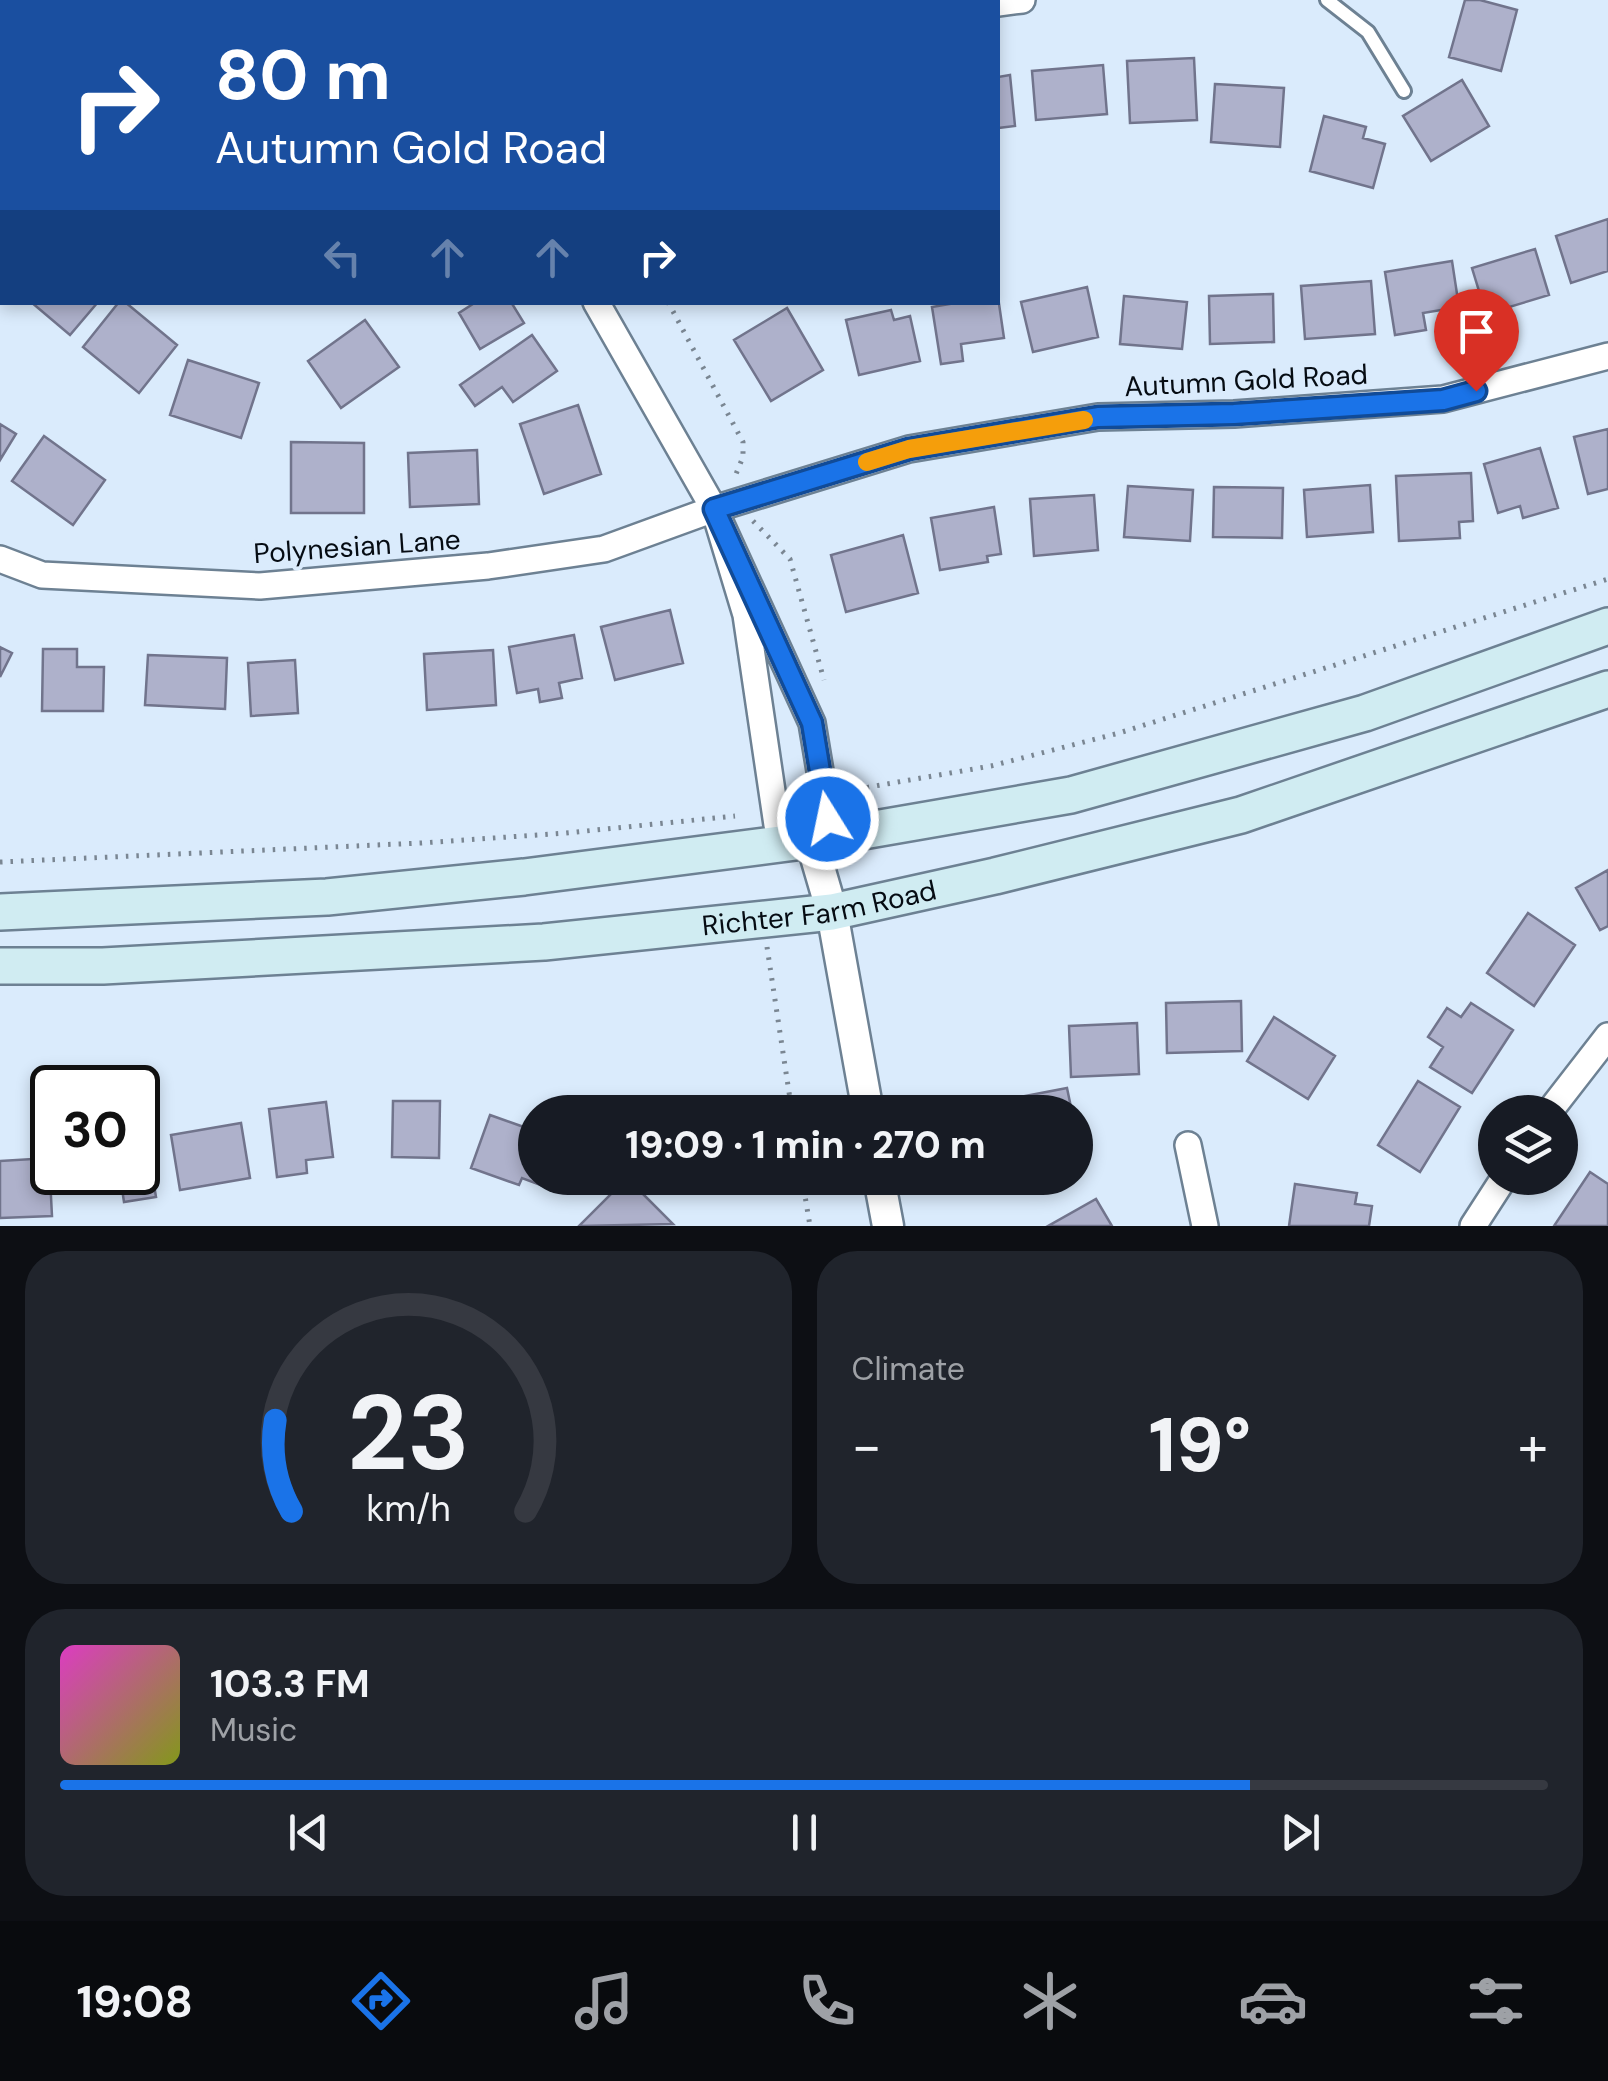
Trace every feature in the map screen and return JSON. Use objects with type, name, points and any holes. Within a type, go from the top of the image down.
[{"type":"main road","points":[[0,912],[327,897],[524,877],[811,840],[1071,795],[1365,713],[1608,626]]},
{"type":"main road","name":"Richter Farm Road","points":[[0,966],[102,966],[525,943],[832,912],[1240,815],[1608,688]]},
{"type":"street","points":[[598,305],[714,509],[812,723],[828,819],[811,840]]},
{"type":"street","name":"Autumn Gold Road","points":[[714,509],[909,449],[1098,417],[1234,414],[1443,400],[1608,356]]},
{"type":"street","points":[[714,509],[746,615],[777,826],[811,840]]},
{"type":"street","name":"Polynesian Lane","points":[[0,559],[42,575],[260,586],[488,566],[604,548],[714,509]]},
{"type":"street","points":[[811,840],[832,912],[865,1095]]},
{"type":"street","points":[[1562,1095],[1608,1036]]},
{"type":"street","points":[[1188,1144],[1205,1226]]},
{"type":"street","points":[[882,1195],[888,1226]]},
{"type":"street","points":[[1472,1226],[1493,1195]]},
{"type":"lane","points":[[1327,0],[1368,32],[1404,91]]},
{"type":"path","points":[[670,305],[743,442],[736,476],[741,501],[756,526],[782,547],[790,559],[825,686]]},
{"type":"path","points":[[844,784],[854,797]]},
{"type":"path","points":[[762,919],[789,1095]]},
{"type":"path","points":[[805,1195],[810,1226]]},
{"type":"building","points":[[1465,0],[1517,10],[1501,71],[1449,57]]},
{"type":"building","points":[[1194,58],[1197,120],[1130,123],[1127,61]]},
{"type":"building","points":[[1103,65],[1107,114],[1036,120],[1032,71]]},
{"type":"building","points":[[1010,75],[1015,126],[1000,128],[1000,77]]},
{"type":"building","points":[[1462,80],[1489,126],[1431,161],[1403,116]]},
{"type":"building","points":[[1215,84],[1284,88],[1280,147],[1211,142]]},
{"type":"building","points":[[1324,116],[1366,127],[1363,138],[1385,144],[1373,188],[1310,171]]},
{"type":"building","points":[[1608,219],[1608,271],[1571,283],[1556,236]]},
{"type":"building","points":[[1535,249],[1549,295],[1486,314],[1472,268]]},
{"type":"building","points":[[1452,261],[1459,307],[1423,313],[1426,330],[1395,335],[1385,272]]},
{"type":"building","points":[[1371,281],[1375,334],[1305,339],[1301,286]]},
{"type":"building","points":[[1087,287],[1098,337],[1033,352],[1021,302]]},
{"type":"building","points":[[1273,294],[1274,342],[1210,344],[1209,296]]},
{"type":"building","points":[[1124,296],[1187,302],[1182,349],[1120,344]]},
{"type":"building","points":[[35,305],[95,305],[70,335]]},
{"type":"building","points":[[117,305],[129,305],[177,345],[139,393],[83,347]]},
{"type":"building","points":[[471,305],[513,305],[524,323],[480,349],[459,313]]},
{"type":"building","points":[[999,305],[1004,338],[961,344],[963,361],[941,364],[932,307]]},
{"type":"building","points":[[787,308],[823,370],[771,401],[734,340]]},
{"type":"building","points":[[891,310],[894,320],[910,316],[920,361],[859,375],[846,320]]},
{"type":"building","points":[[365,320],[399,367],[341,408],[308,361]]},
{"type":"building","points":[[532,335],[557,371],[513,402],[502,387],[475,406],[460,385]]},
{"type":"building","points":[[188,360],[259,383],[241,438],[170,415]]},
{"type":"building","points":[[578,405],[601,474],[544,494],[520,424]]},
{"type":"building","points":[[0,424],[16,434],[0,460]]},
{"type":"building","points":[[1608,429],[1608,489],[1588,494],[1574,437]]},
{"type":"building","points":[[44,436],[105,480],[73,525],[12,481]]},
{"type":"building","points":[[291,442],[364,443],[364,513],[291,513]]},
{"type":"building","points":[[1540,448],[1558,508],[1523,518],[1520,506],[1498,513],[1484,464]]},
{"type":"building","points":[[477,450],[479,504],[410,507],[408,453]]},
{"type":"building","points":[[1471,473],[1473,521],[1459,522],[1460,538],[1399,541],[1396,476]]},
{"type":"building","points":[[1370,485],[1373,532],[1307,537],[1304,490]]},
{"type":"building","points":[[1128,486],[1193,490],[1190,541],[1124,537]]},
{"type":"building","points":[[1214,487],[1283,488],[1282,538],[1213,537]]},
{"type":"building","points":[[1094,495],[1098,550],[1034,556],[1030,499]]},
{"type":"building","points":[[994,507],[1001,554],[987,556],[988,562],[940,570],[931,518]]},
{"type":"building","points":[[903,535],[918,593],[846,612],[831,555]]},
{"type":"building","points":[[670,610],[683,663],[615,680],[601,627]]},
{"type":"building","points":[[574,635],[582,678],[559,683],[562,698],[540,702],[538,689],[517,693],[509,647]]},
{"type":"building","points":[[0,647],[12,653],[0,677]]},
{"type":"building","points":[[43,649],[77,649],[77,667],[104,667],[103,711],[42,711]]},
{"type":"building","points":[[493,650],[496,705],[427,710],[424,654]]},
{"type":"building","points":[[148,655],[227,658],[225,709],[145,705]]},
{"type":"building","points":[[295,660],[298,713],[251,716],[248,663]]},
{"type":"building","points":[[1608,870],[1608,926],[1600,930],[1576,888]]},
{"type":"building","points":[[1528,913],[1575,945],[1534,1006],[1487,973]]},
{"type":"building","points":[[1241,1001],[1242,1051],[1167,1053],[1166,1003]]},
{"type":"building","points":[[1471,1003],[1513,1030],[1472,1093],[1430,1067],[1443,1047],[1428,1037],[1447,1008],[1461,1017]]},
{"type":"building","points":[[1274,1017],[1335,1056],[1308,1099],[1247,1061]]},
{"type":"building","points":[[1137,1023],[1139,1074],[1071,1077],[1069,1026]]},
{"type":"building","points":[[1418,1081],[1460,1107],[1420,1172],[1378,1145]]},
{"type":"building","points":[[1067,1088],[1068,1095],[1030,1095]]},
{"type":"building","points":[[393,1101],[440,1101],[439,1158],[392,1157]]},
{"type":"building","points":[[326,1102],[333,1157],[306,1160],[307,1173],[277,1177],[269,1109]]},
{"type":"building","points":[[490,1115],[518,1125],[518,1185],[471,1168]]},
{"type":"building","points":[[241,1123],[250,1178],[180,1190],[171,1135]]},
{"type":"building","points":[[30,1159],[30,1195],[51,1195],[52,1216],[0,1218],[0,1161]]},
{"type":"building","points":[[1590,1172],[1608,1184],[1608,1226],[1554,1226]]},
{"type":"building","points":[[1295,1184],[1357,1193],[1355,1204],[1372,1206],[1369,1226],[1289,1226]]},
{"type":"building","points":[[123,1195],[156,1195],[156,1197],[124,1202]]},
{"type":"building","points":[[610,1195],[644,1195],[673,1224],[579,1226]]},
{"type":"building","points":[[1096,1199],[1112,1226],[1048,1226]]},
{"type":"slow traffic","points":[[867,462],[909,449],[1084,420]]},
{"type":"route","points":[[828,819],[812,723],[714,509],[909,449],[1098,417],[1234,414],[1443,400],[1476,391]]}]
